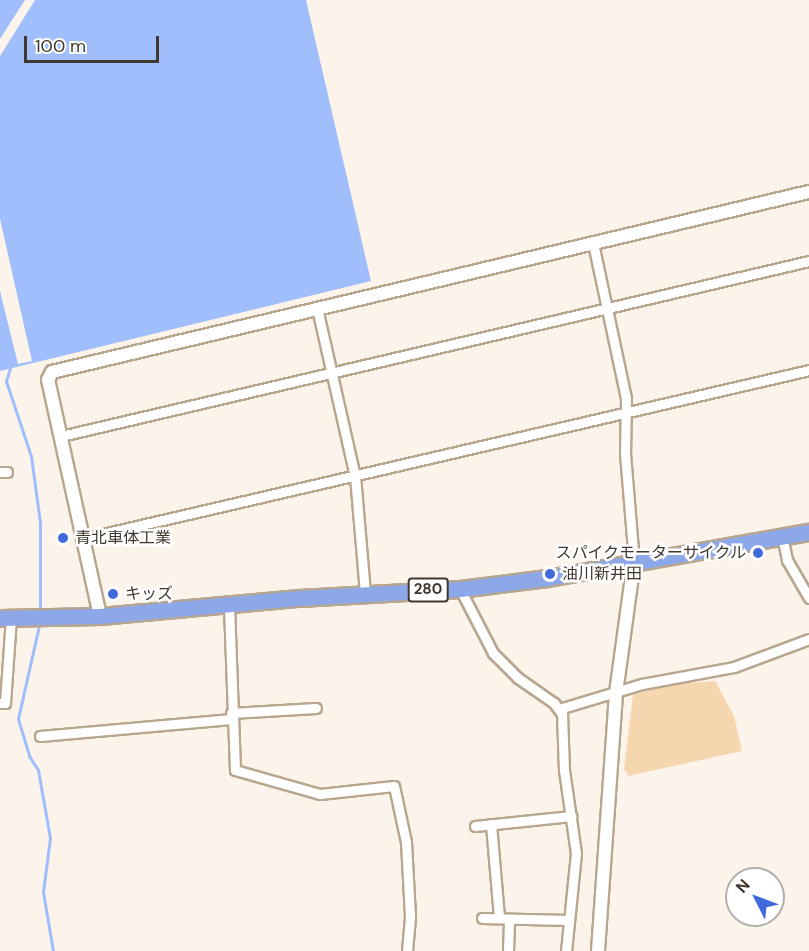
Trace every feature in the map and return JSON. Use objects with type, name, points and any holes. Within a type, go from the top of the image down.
[{"type":"highway","name":"280","points":[[5,618],[100,616],[365,593],[460,589],[809,532]]},
{"type":"street","points":[[100,616],[85,538],[48,380],[58,368],[809,192]]},
{"type":"street","points":[[593,243],[608,308],[626,411],[625,453],[634,562],[616,693],[598,951]]},
{"type":"street","points":[[61,436],[809,261]]},
{"type":"street","points":[[317,308],[355,476],[365,593]]},
{"type":"street","points":[[85,538],[809,370]]},
{"type":"street","points":[[782,536],[787,560],[809,598]]},
{"type":"street","points":[[460,589],[493,653],[559,709],[576,854],[566,951]]},
{"type":"street","points":[[229,606],[231,716],[235,770],[320,794],[394,786],[406,842],[410,917],[406,951]]},
{"type":"street","points":[[0,703],[5,703],[5,618]]},
{"type":"street","points":[[559,709],[642,684],[734,667],[809,639]]},
{"type":"street","points":[[40,736],[316,708]]},
{"type":"street","points":[[475,826],[571,816]]},
{"type":"street","points":[[492,824],[508,951]]},
{"type":"street","points":[[482,918],[569,920]]},
{"type":"shaded area","points":[[715,681],[734,716],[742,751],[628,776],[624,769],[633,695],[666,685]]},
{"type":"water","points":[[0,0],[306,0],[371,281],[0,371]]},
{"type":"pier","points":[[25,0],[35,0],[0,56],[0,39]]},
{"type":"pier","points":[[0,219],[32,361],[18,364],[0,291]]},
{"type":"waterway","points":[[10,368],[6,381],[31,456],[40,523],[40,611]]},
{"type":"waterway","points":[[40,621],[18,719],[29,756],[38,770],[50,838],[43,892],[53,951]]},
{"type":"place","name":"青北車体工業","points":[[63,538]]},
{"type":"place","name":"スパイクモーターサイクル","points":[[758,553]]},
{"type":"place","name":"油川新井田","points":[[550,574]]},
{"type":"place","name":"キッズ","points":[[113,594]]}]
